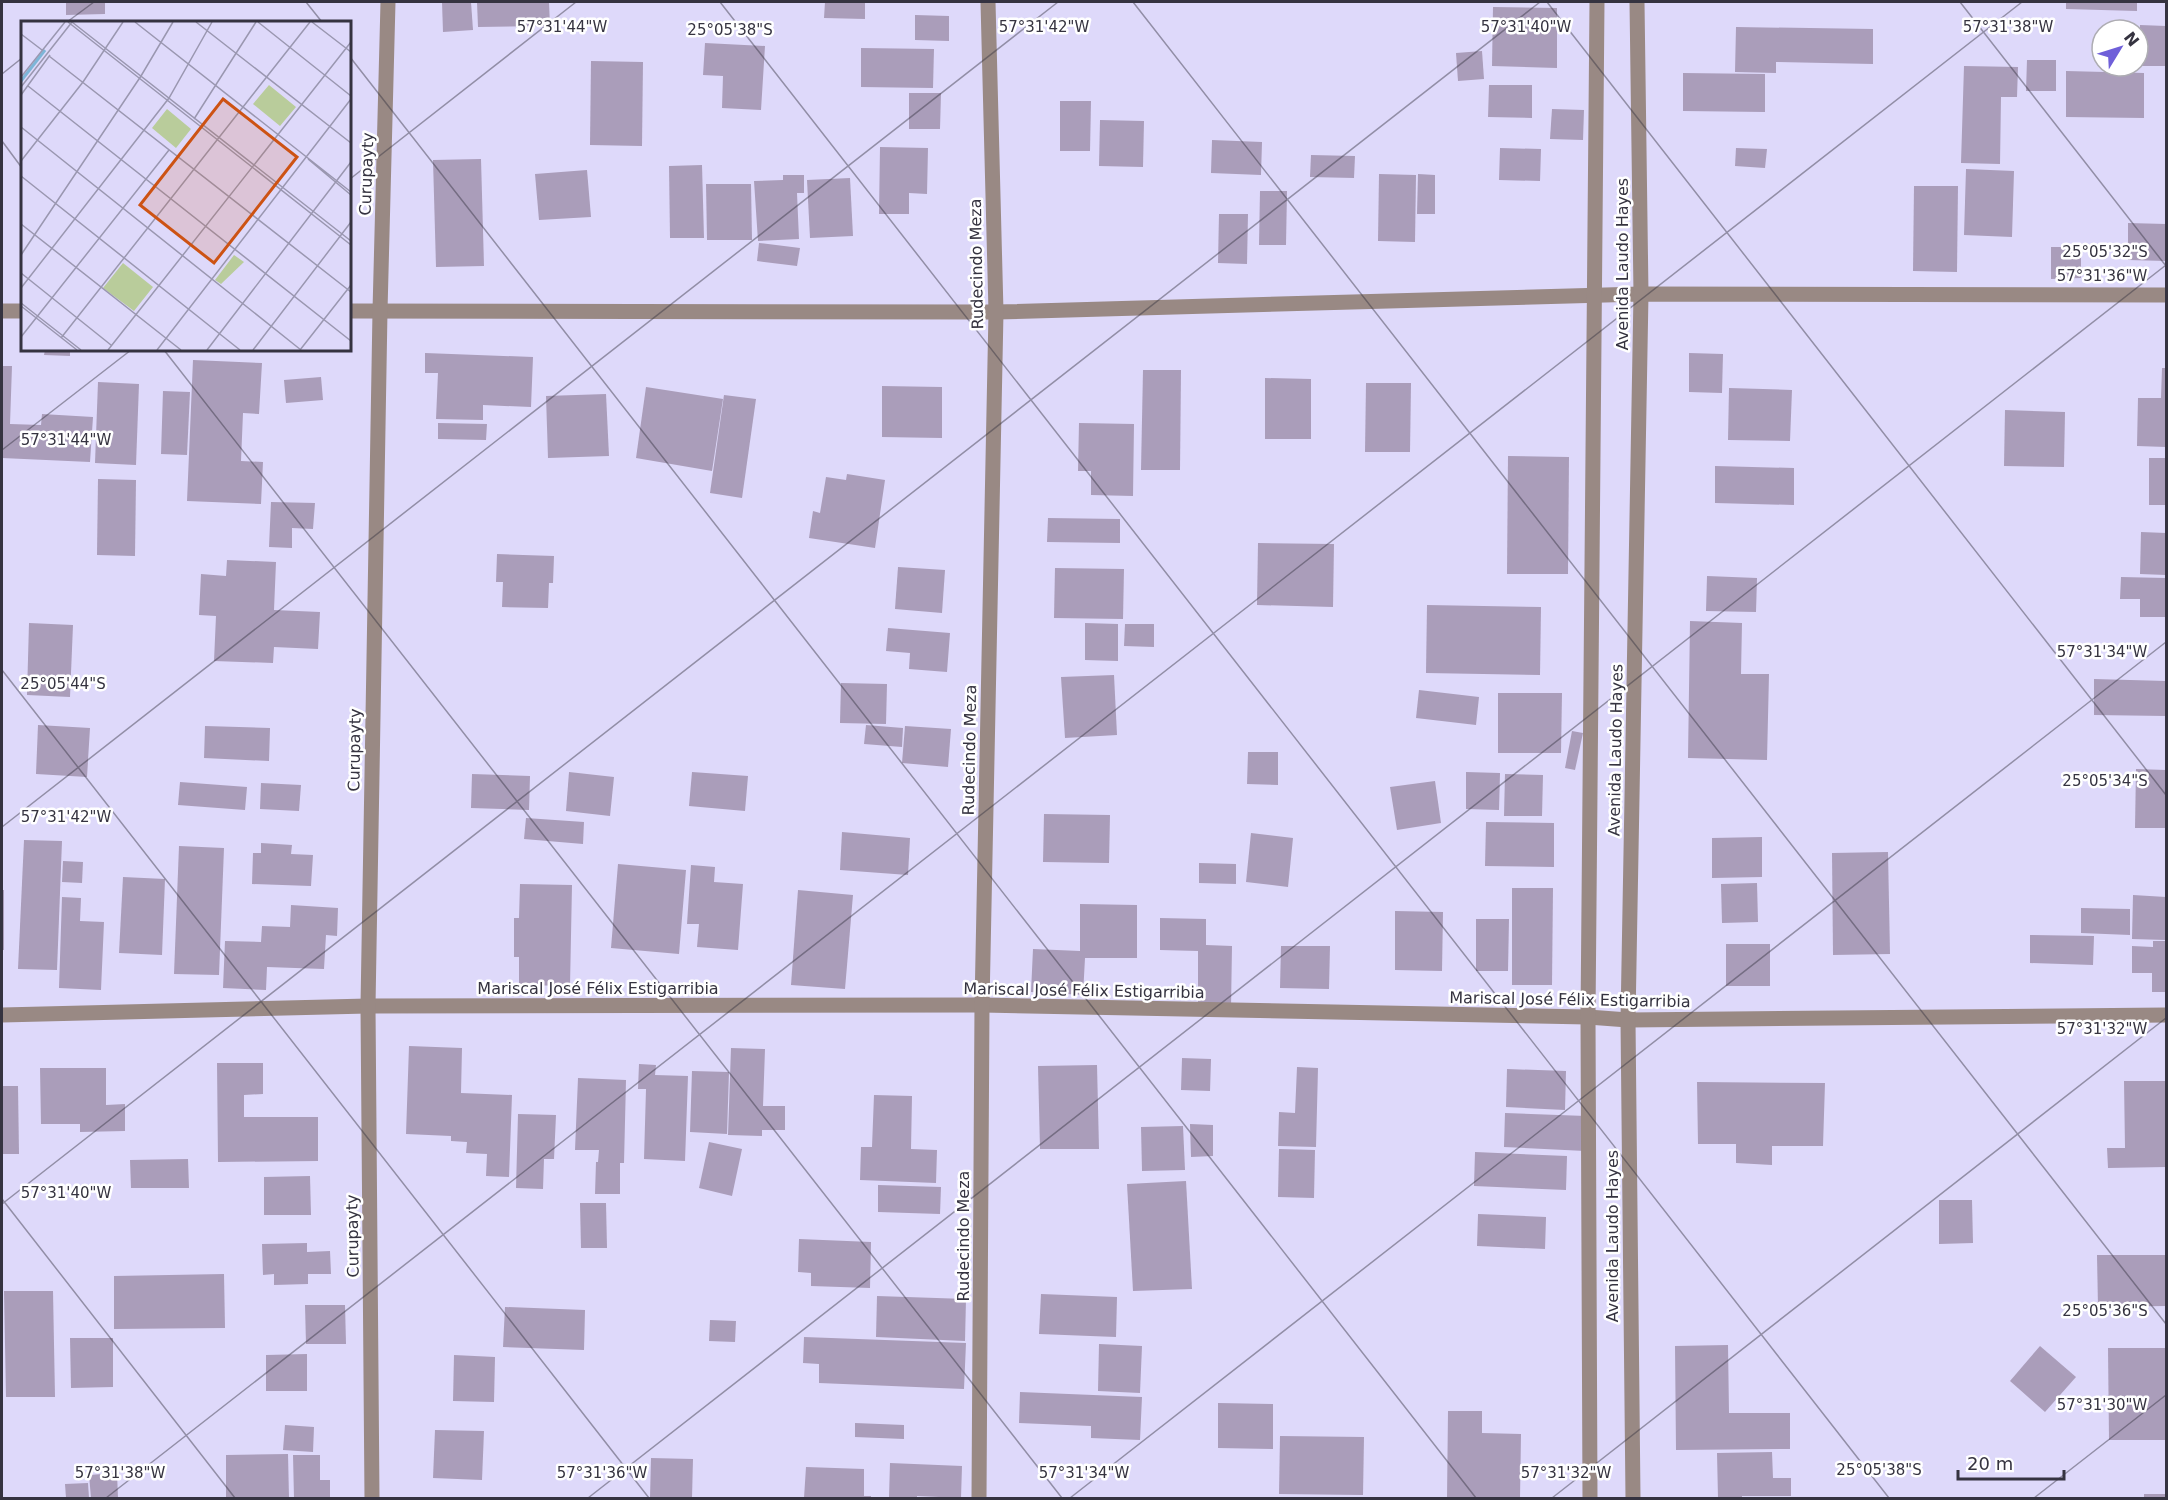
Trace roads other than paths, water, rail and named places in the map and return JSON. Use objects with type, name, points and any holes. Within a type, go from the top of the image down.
[{"type":"street","name":"Curupayty","points":[[372,1498],[368,1006],[380,311],[388,2]]},
{"type":"street","name":"Rudecindo Meza","points":[[980,1498],[982,1005],[996,312],[988,2]]},
{"type":"street","name":"Avenida Laudo Hayes","points":[[1590,1498],[1588,1017],[1597,2]]},
{"type":"street","name":"Avenida Laudo Hayes","points":[[1633,1498],[1628,1020],[1641,294],[1637,2]]},
{"type":"street","points":[[351,311],[996,312],[1641,294],[2166,295]]},
{"type":"street","points":[[2,311],[21,311]]},
{"type":"street","name":"Mariscal José Félix Estigarribia","points":[[2,1016],[368,1006],[982,1005],[1588,1017],[1628,1020],[2166,1015]]}]
